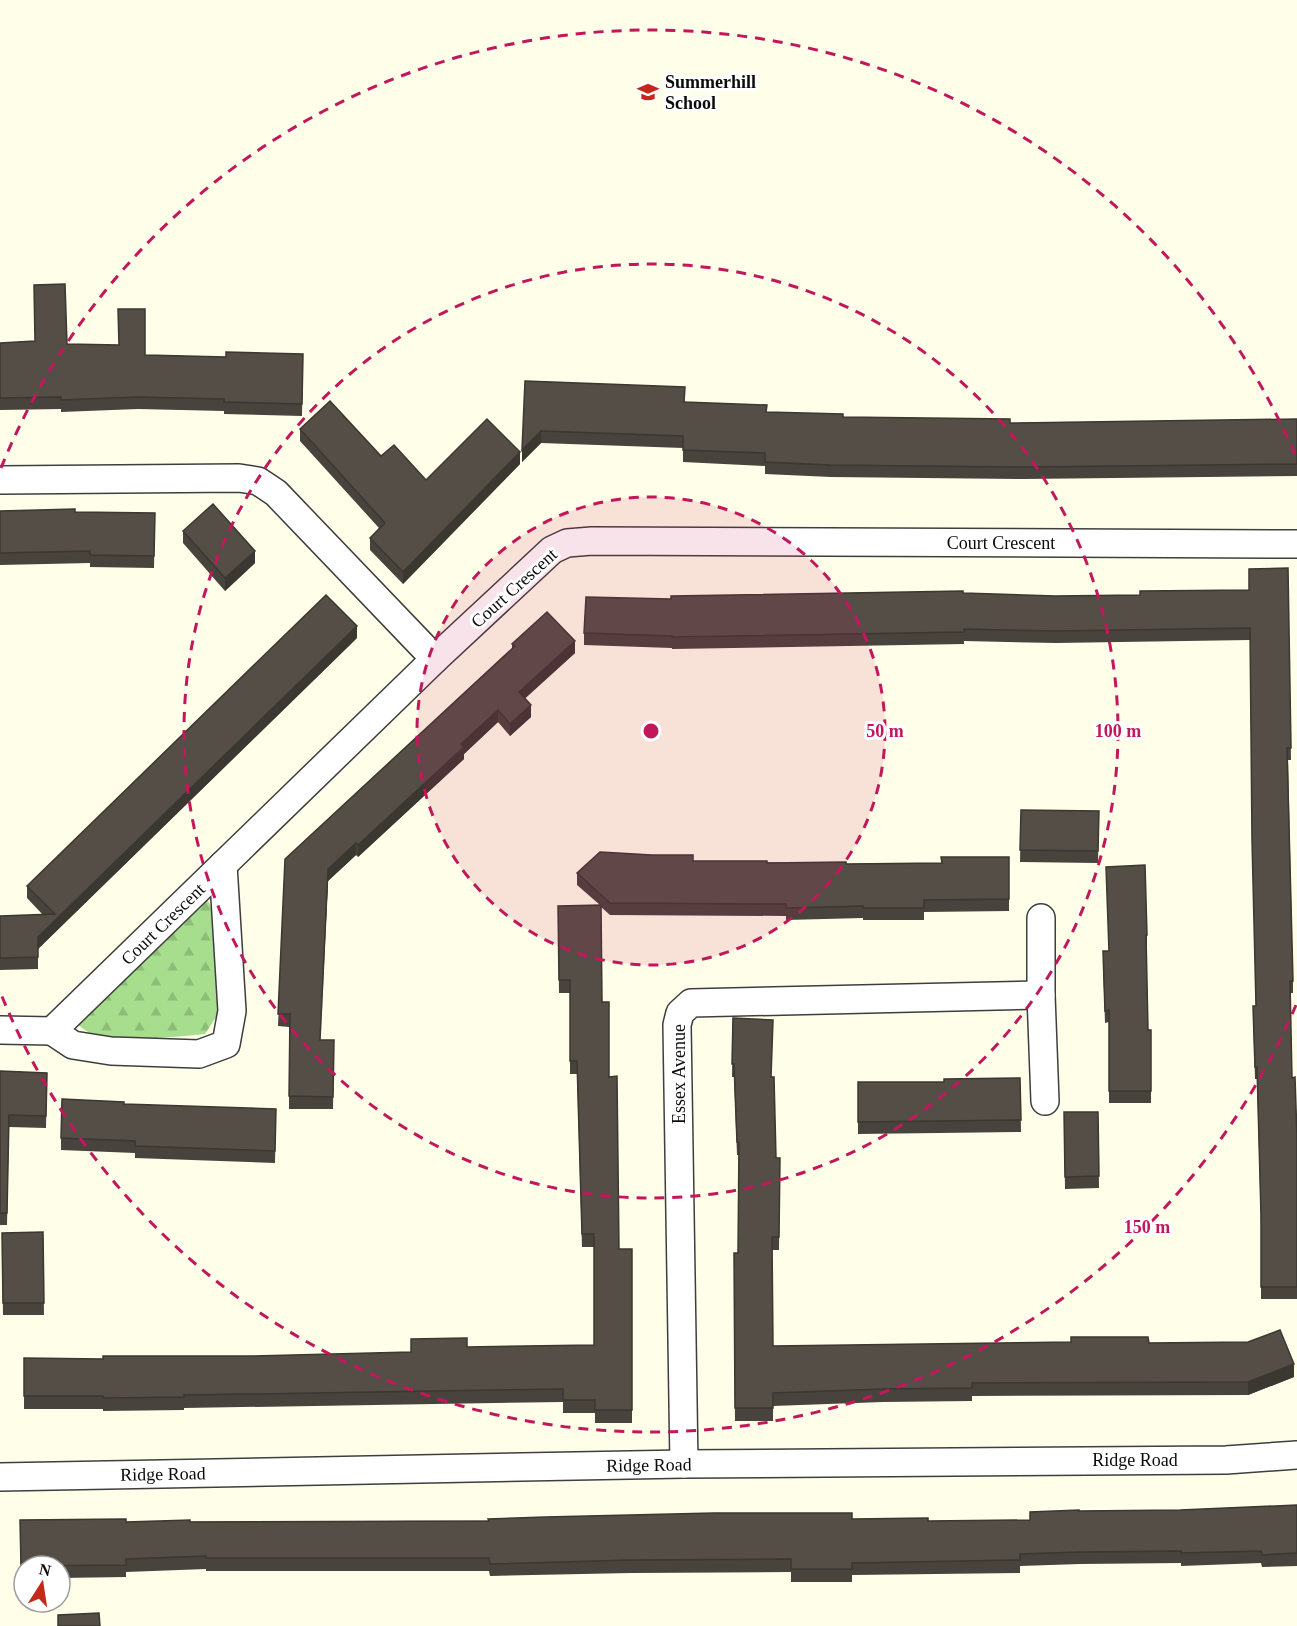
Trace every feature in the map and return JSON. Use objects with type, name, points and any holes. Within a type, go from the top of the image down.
[{"type":"street","points":[[0,480],[239,478],[258,481],[276,493],[435,659]]},
{"type":"street","name":"Court Crescent","points":[[52,1031],[435,659],[552,550],[567,543],[604,541],[1297,544]]},
{"type":"street","points":[[0,1030],[52,1031],[73,1045],[111,1051],[199,1054],[226,1044],[232,1011],[223,865]]},
{"type":"street","points":[[1041,918],[1045,1101]]},
{"type":"street","name":"Essex Avenue","points":[[684,1464],[677,1025],[680,1012],[691,1003],[1041,995]]},
{"type":"street","name":"Ridge Road","points":[[0,1477],[684,1464],[1226,1460],[1297,1455]]},
{"type":"green space","points":[[206,897],[220,924],[218,1014],[205,1034],[116,1038],[90,1033],[75,1022]]},
{"type":"building","points":[[65,284],[67,344],[119,345],[118,309],[145,309],[145,355],[226,357],[226,352],[303,354],[302,404],[138,397],[61,400],[61,397],[0,398],[0,343],[35,341],[34,285]]},
{"type":"building","points":[[525,381],[685,387],[684,402],[767,405],[766,412],[843,414],[843,417],[1010,419],[1010,423],[1297,419],[1297,464],[1024,467],[831,465],[765,462],[765,453],[683,450],[683,436],[541,431],[522,450]]},
{"type":"building","points":[[330,401],[381,456],[394,445],[426,480],[487,419],[520,452],[403,572],[370,538],[385,523],[300,429]]},
{"type":"building","points":[[213,504],[255,551],[225,578],[183,531]]},
{"type":"building","points":[[75,509],[75,512],[155,513],[154,556],[90,555],[90,551],[0,553],[0,511]]},
{"type":"building","points":[[1288,568],[1291,748],[1287,748],[1293,981],[1290,981],[1292,1078],[1295,1077],[1297,1138],[1297,1287],[1261,1287],[1257,1067],[1255,1067],[1253,1006],[1256,1006],[1250,628],[1056,631],[964,629],[964,632],[672,637],[584,633],[586,597],[671,599],[671,596],[963,591],[963,593],[1055,596],[1140,595],[1140,591],[1249,590],[1249,569]]},
{"type":"building","points":[[326,595],[357,626],[38,937],[38,957],[0,958],[0,916],[55,914],[27,886]]},
{"type":"building","points":[[547,612],[575,641],[519,692],[531,705],[510,724],[498,710],[461,744],[464,747],[358,845],[356,843],[328,869],[320,1040],[334,1040],[333,1097],[289,1096],[290,1014],[278,1014],[285,859],[515,646],[512,644]]},
{"type":"building","points":[[1021,810],[1099,811],[1098,851],[1020,850]]},
{"type":"building","points":[[600,852],[693,855],[693,861],[846,862],[846,864],[942,863],[941,857],[1009,857],[1009,899],[924,900],[924,908],[863,908],[863,906],[786,908],[786,904],[610,903],[577,873]]},
{"type":"building","points":[[1145,865],[1151,1091],[1109,1091],[1109,1010],[1105,1011],[1103,951],[1109,951],[1106,867]]},
{"type":"building","points":[[601,905],[602,1002],[609,1002],[609,1077],[617,1076],[619,1249],[632,1249],[632,1410],[595,1410],[595,1400],[563,1400],[563,1389],[184,1395],[184,1397],[24,1396],[24,1358],[103,1359],[103,1356],[251,1356],[411,1352],[411,1339],[467,1338],[467,1347],[594,1345],[594,1234],[582,1234],[577,1061],[570,1061],[570,980],[559,980],[558,906]]},
{"type":"building","points":[[733,1018],[773,1020],[771,1077],[774,1077],[776,1158],[780,1158],[779,1237],[772,1237],[773,1346],[1071,1342],[1071,1337],[1148,1337],[1149,1343],[1248,1342],[1280,1330],[1294,1364],[1248,1382],[972,1383],[972,1388],[773,1393],[773,1408],[735,1408],[734,1253],[738,1253],[739,1142],[737,1142],[734,1064],[732,1064]]},
{"type":"building","points":[[0,1071],[47,1073],[46,1116],[9,1115],[7,1213],[0,1213]]},
{"type":"building","points":[[1020,1078],[1021,1120],[858,1122],[858,1082],[944,1082],[944,1079]]},
{"type":"building","points":[[62,1099],[124,1102],[124,1104],[276,1109],[275,1151],[135,1146],[135,1141],[61,1138]]},
{"type":"building","points":[[1064,1112],[1098,1112],[1099,1176],[1065,1177]]},
{"type":"building","points":[[43,1232],[44,1303],[3,1303],[2,1233]]},
{"type":"building","points":[[1297,1505],[1297,1553],[1262,1555],[1261,1551],[1181,1553],[1181,1551],[1020,1554],[1020,1560],[852,1563],[852,1569],[791,1569],[791,1559],[490,1564],[489,1558],[206,1558],[206,1556],[126,1559],[126,1565],[72,1566],[72,1554],[21,1554],[20,1520],[489,1521],[488,1519],[714,1513],[852,1513],[852,1519],[928,1518],[928,1521],[1030,1520],[1030,1512],[1180,1510]]},
{"type":"building","points":[[99,1613],[100,1626],[58,1626],[58,1615]]},
{"type":"place","name":"Summerhill School","points":[[648,92]]}]
